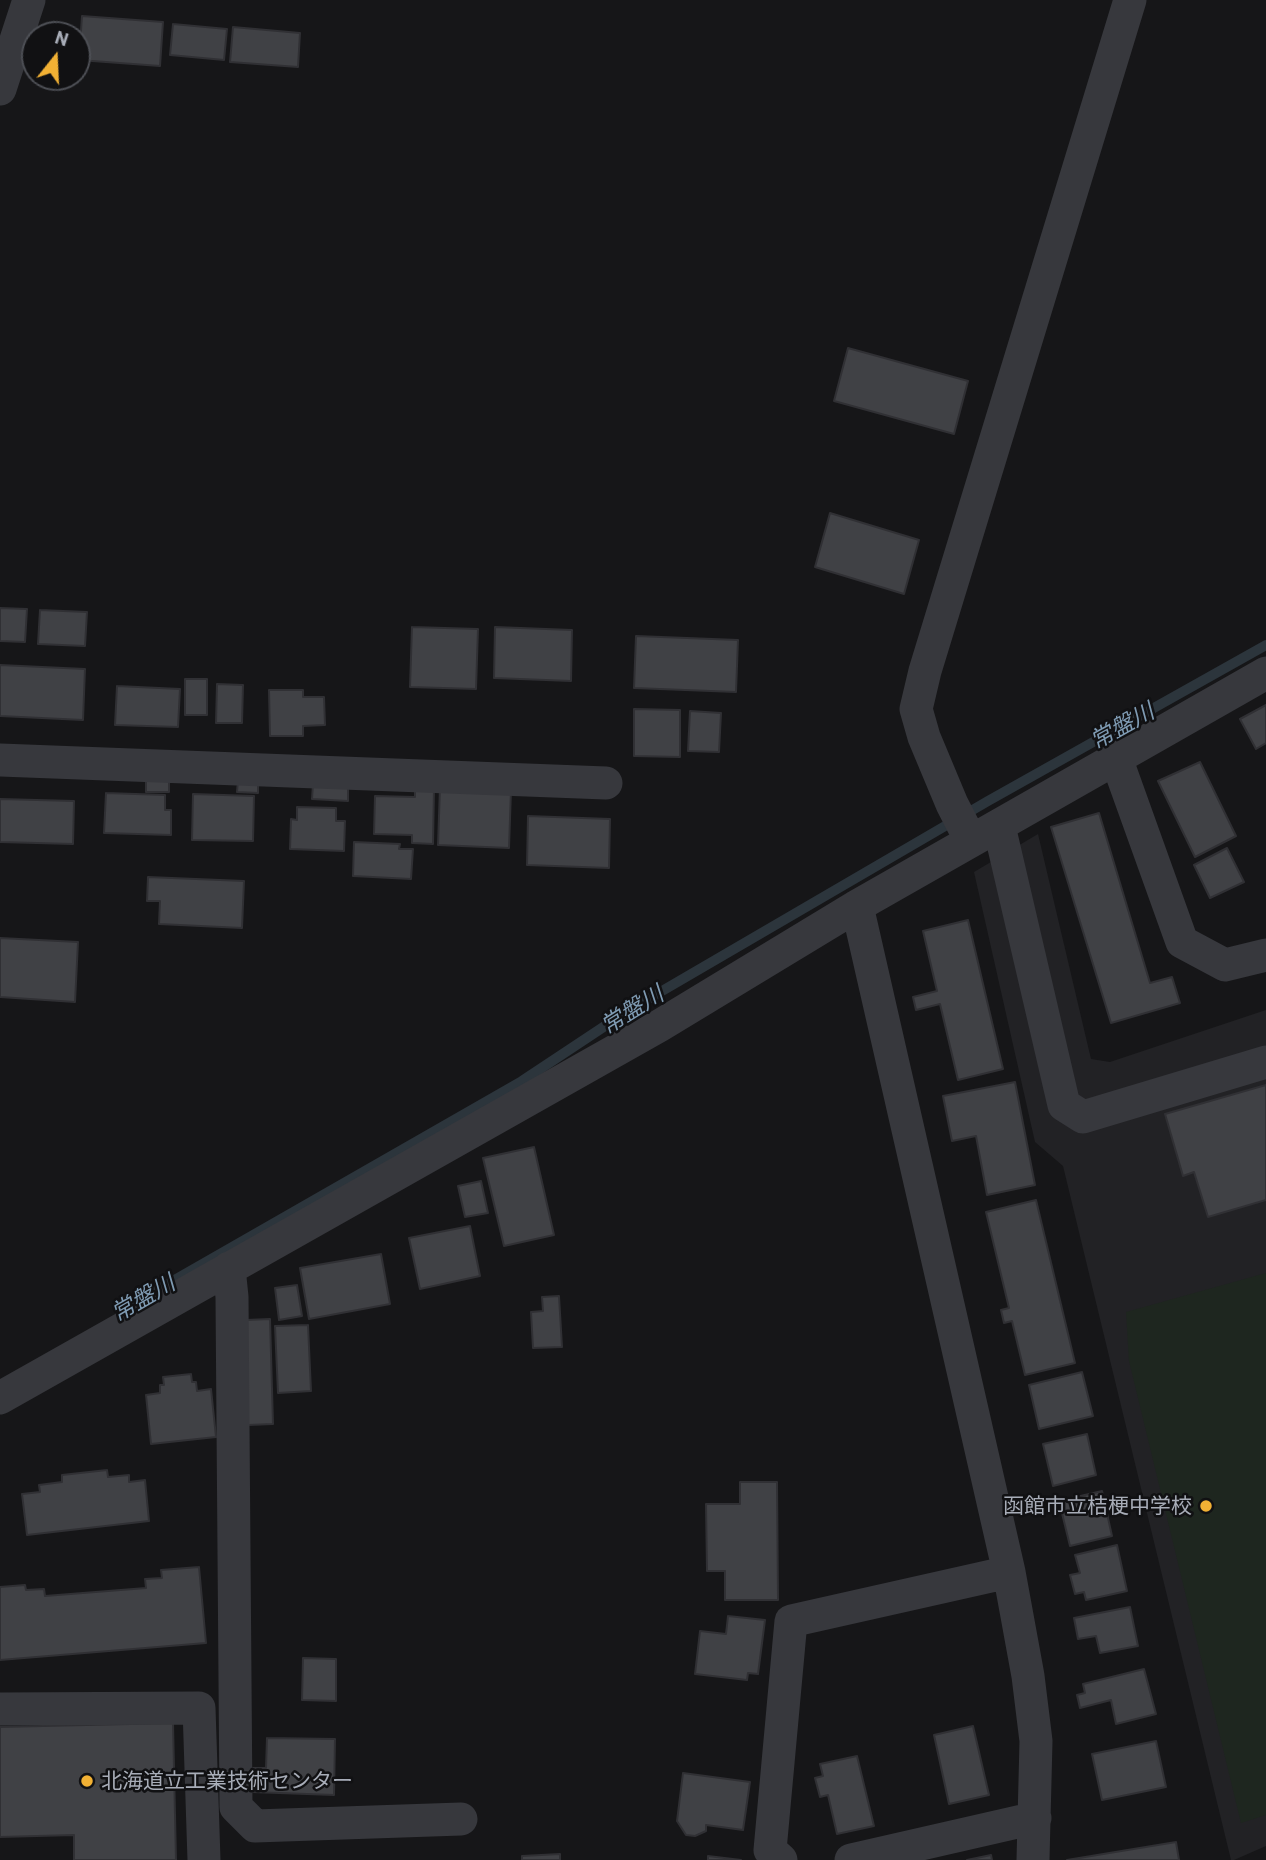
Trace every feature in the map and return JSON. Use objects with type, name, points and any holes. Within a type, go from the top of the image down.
[{"type":"street","points":[[1130,0],[925,671],[916,709],[924,737],[972,825],[1064,1105],[1083,1117],[1266,1062]]},
{"type":"street","points":[[0,89],[18,7]]},
{"type":"street","points":[[0,1398],[659,1026],[857,906],[972,825],[1116,758],[1266,673]]},
{"type":"street","points":[[1116,758],[1182,942],[1225,965],[1266,955]]},
{"type":"street","points":[[0,760],[606,783]]},
{"type":"street","points":[[857,906],[1009,1572],[1028,1676],[1035,1741],[1033,1860]]},
{"type":"street","points":[[229,1268],[232,1311],[236,1807],[255,1826],[461,1819]]},
{"type":"street","points":[[781,1860],[770,1850],[791,1621],[1009,1572]]},
{"type":"street","points":[[0,1709],[199,1708],[204,1860]]},
{"type":"street","points":[[851,1860],[1035,1818]]},
{"type":"shaded area","name":"函館市立桔梗中学校","points":[[1038,834],[1091,1059],[1110,1062],[1266,1010],[1266,1846],[1234,1860],[1231,1860],[1063,1166],[1035,1142],[974,872]]},
{"type":"shaded area","points":[[1266,1273],[1266,1815],[1241,1823],[1129,1361],[1126,1312]]},
{"type":"building","points":[[82,16],[163,22],[160,66],[91,61],[91,21],[82,21]]},
{"type":"building","points":[[173,24],[227,29],[224,60],[170,55]]},
{"type":"building","points":[[233,27],[300,33],[298,67],[230,62]]},
{"type":"building","points":[[848,348],[968,381],[954,434],[834,401]]},
{"type":"building","points":[[830,513],[919,540],[904,594],[815,567]]},
{"type":"building","points":[[0,608],[27,609],[25,642],[0,641]]},
{"type":"building","points":[[40,610],[87,612],[85,646],[38,644]]},
{"type":"building","points":[[412,627],[478,629],[476,689],[410,687]]},
{"type":"building","points":[[495,627],[572,630],[571,681],[494,678]]},
{"type":"building","points":[[636,636],[738,640],[736,692],[634,688]]},
{"type":"building","points":[[0,665],[85,669],[83,720],[0,716]]},
{"type":"building","points":[[185,679],[207,679],[207,715],[185,715]]},
{"type":"building","points":[[217,684],[243,685],[242,723],[216,723]]},
{"type":"building","points":[[117,686],[180,689],[178,727],[115,725]]},
{"type":"building","points":[[269,690],[303,690],[303,697],[324,697],[325,725],[303,726],[303,736],[270,736]]},
{"type":"building","points":[[1266,705],[1266,743],[1256,749],[1240,719]]},
{"type":"building","points":[[634,709],[680,710],[680,757],[634,756]]},
{"type":"building","points":[[690,711],[721,713],[719,752],[688,751]]},
{"type":"building","points":[[1200,762],[1236,836],[1195,857],[1158,781]]},
{"type":"building","points":[[146,779],[169,780],[169,792],[146,792]]},
{"type":"building","points":[[238,780],[258,781],[258,793],[237,792]]},
{"type":"building","points":[[313,784],[348,787],[348,801],[312,799]]},
{"type":"building","points":[[415,787],[434,788],[433,844],[412,843],[412,835],[374,834],[375,796],[415,797]]},
{"type":"building","points":[[440,787],[511,790],[509,848],[438,845]]},
{"type":"building","points":[[106,793],[165,795],[165,810],[171,810],[171,835],[104,833]]},
{"type":"building","points":[[193,794],[254,796],[253,841],[192,840]]},
{"type":"building","points":[[0,799],[74,801],[73,844],[0,842]]},
{"type":"building","points":[[297,807],[336,808],[336,821],[345,821],[344,851],[290,849],[291,819],[297,820]]},
{"type":"building","points":[[1099,813],[1150,983],[1172,977],[1180,1003],[1111,1023],[1051,827]]},
{"type":"building","points":[[528,816],[610,819],[609,868],[527,865]]},
{"type":"building","points":[[354,842],[400,844],[399,849],[413,849],[411,879],[353,876]]},
{"type":"building","points":[[1227,848],[1244,882],[1210,898],[1194,865]]},
{"type":"building","points":[[148,877],[244,881],[242,928],[159,924],[160,901],[147,901]]},
{"type":"building","points":[[968,920],[1003,1069],[958,1080],[940,1004],[916,1010],[913,997],[937,991],[923,931]]},
{"type":"building","points":[[0,938],[78,942],[75,1002],[0,997]]},
{"type":"building","points":[[1015,1082],[1035,1185],[987,1195],[976,1136],[952,1141],[943,1096]]},
{"type":"building","points":[[1266,1085],[1266,1200],[1208,1217],[1194,1172],[1183,1176],[1165,1114]]},
{"type":"building","points":[[534,1147],[554,1235],[504,1246],[483,1158]]},
{"type":"building","points":[[481,1181],[488,1213],[465,1217],[458,1186]]},
{"type":"building","points":[[1036,1200],[1075,1363],[1025,1375],[1012,1321],[1004,1323],[1001,1310],[1009,1308],[986,1212]]},
{"type":"building","points":[[470,1226],[480,1276],[420,1289],[409,1238]]},
{"type":"building","points":[[381,1254],[390,1304],[309,1319],[300,1268]]},
{"type":"building","points":[[297,1285],[302,1316],[279,1320],[275,1288]]},
{"type":"building","points":[[559,1296],[562,1347],[533,1348],[531,1312],[543,1311],[542,1297]]},
{"type":"building","points":[[270,1319],[273,1424],[248,1425],[246,1320]]},
{"type":"building","points":[[308,1325],[311,1391],[278,1393],[275,1326]]},
{"type":"building","points":[[1082,1372],[1093,1416],[1039,1429],[1029,1385]]},
{"type":"building","points":[[191,1374],[197,1391],[211,1389],[216,1437],[151,1444],[146,1395],[160,1393],[160,1385],[164,1385],[163,1377]]},
{"type":"building","points":[[1087,1434],[1096,1475],[1053,1486],[1043,1444]]},
{"type":"building","points":[[107,1470],[108,1477],[129,1475],[129,1482],[145,1480],[149,1521],[27,1535],[22,1494],[40,1492],[39,1485],[62,1482],[62,1475]]},
{"type":"building","points":[[740,1482],[777,1482],[778,1600],[725,1600],[725,1571],[707,1571],[706,1504],[740,1504]]},
{"type":"building","points":[[1102,1491],[1112,1536],[1070,1546],[1059,1501]]},
{"type":"building","points":[[1117,1545],[1127,1591],[1086,1600],[1084,1592],[1075,1594],[1070,1575],[1080,1573],[1075,1555]]},
{"type":"building","points":[[199,1567],[206,1643],[0,1660],[0,1587],[25,1585],[26,1590],[44,1589],[45,1596],[146,1588],[145,1579],[162,1578],[161,1570]]},
{"type":"building","points":[[1130,1607],[1138,1646],[1100,1653],[1096,1636],[1078,1639],[1074,1618]]},
{"type":"building","points":[[728,1616],[765,1620],[758,1674],[748,1673],[747,1680],[695,1674],[700,1631],[726,1634]]},
{"type":"building","points":[[303,1658],[336,1659],[336,1701],[302,1700]]},
{"type":"building","points":[[1144,1669],[1156,1714],[1116,1724],[1111,1700],[1080,1708],[1077,1695],[1085,1693],[1083,1684]]},
{"type":"building","name":"北海道立工業技術センター","points":[[173,1723],[176,1860],[74,1860],[74,1835],[0,1837],[0,1727]]},
{"type":"building","points":[[973,1726],[989,1795],[949,1804],[934,1735]]},
{"type":"building","points":[[267,1738],[335,1739],[334,1795],[252,1792],[253,1768],[266,1768]]},
{"type":"building","points":[[1156,1741],[1166,1787],[1102,1800],[1092,1754]]},
{"type":"building","points":[[857,1756],[874,1826],[837,1834],[828,1795],[820,1797],[815,1778],[823,1776],[820,1764]]},
{"type":"building","points":[[683,1773],[750,1782],[743,1830],[706,1825],[706,1831],[695,1836],[686,1835],[677,1821]]},
{"type":"building","points":[[1176,1842],[1179,1860],[1067,1860]]},
{"type":"building","points":[[560,1854],[560,1860],[522,1860],[522,1856]]},
{"type":"building","points":[[991,1855],[992,1860],[967,1860]]},
{"type":"building","points":[[708,1856],[741,1860],[708,1860]]},
{"type":"waterway","name":"常盤川","points":[[129,1306],[522,1081],[626,1012],[988,801],[1266,645]]},
{"type":"place","name":"函館市立桔梗中学校","points":[[1206,1506]]},
{"type":"place","name":"北海道立工業技術センター","points":[[87,1781]]}]
